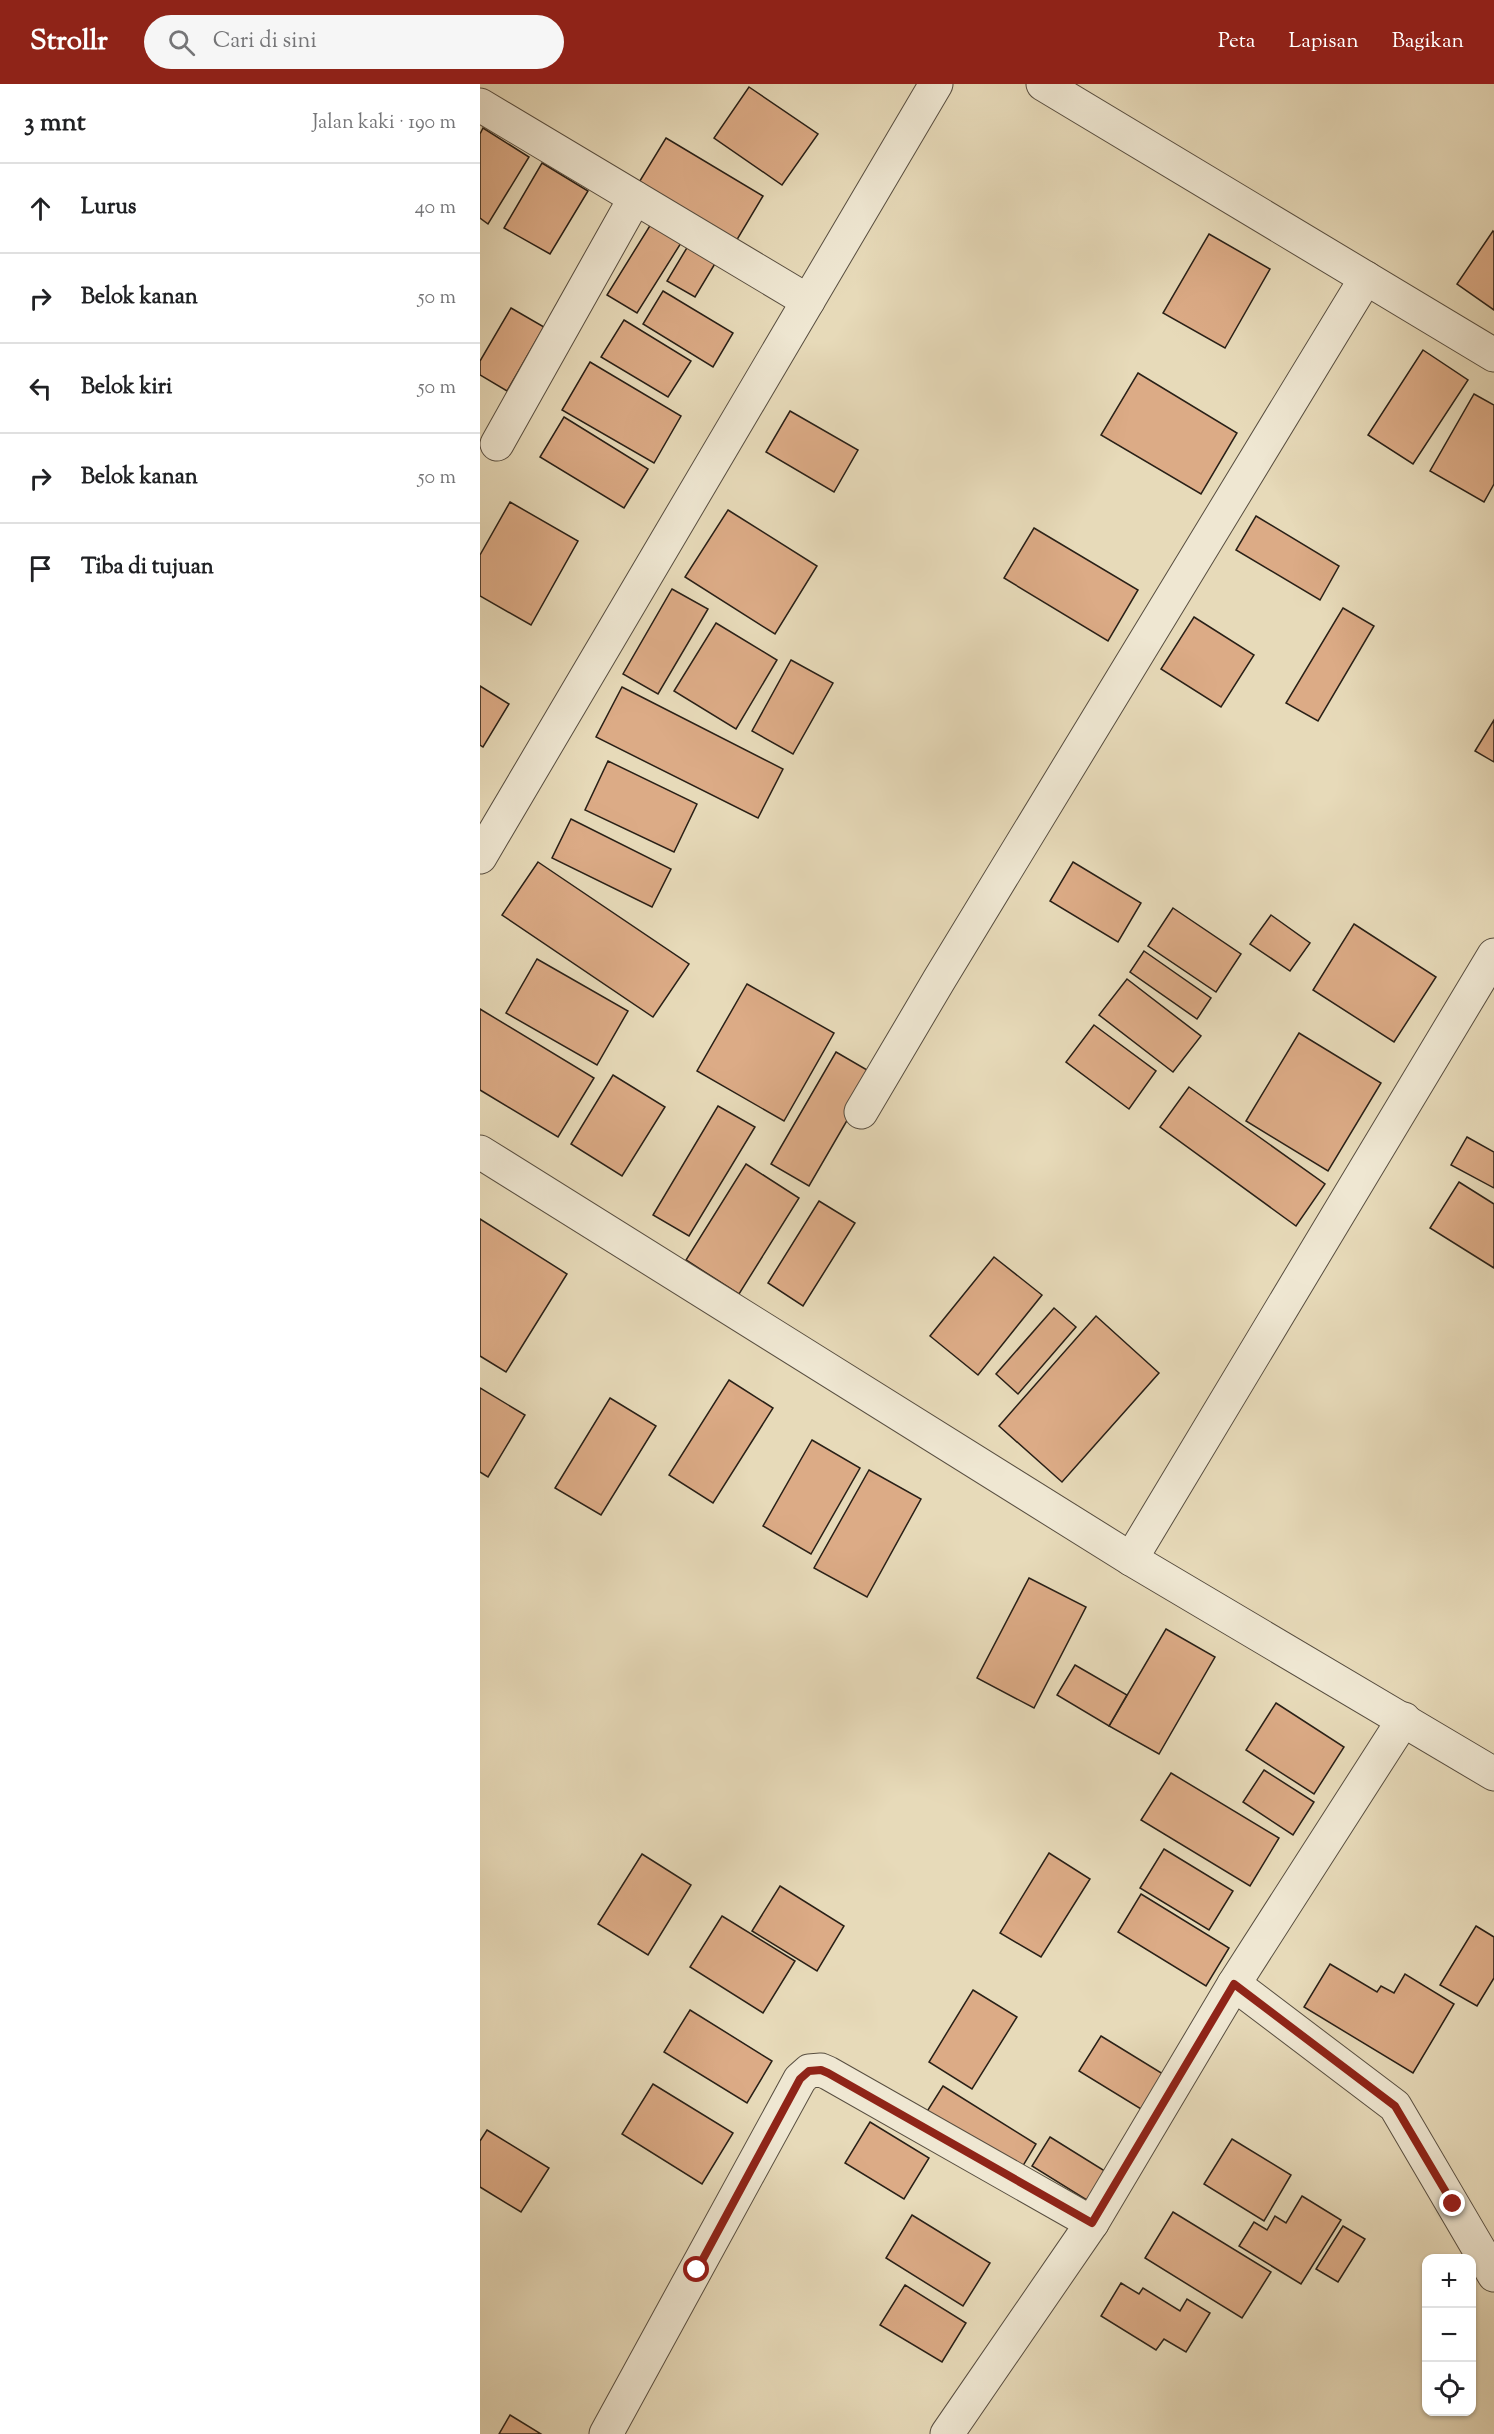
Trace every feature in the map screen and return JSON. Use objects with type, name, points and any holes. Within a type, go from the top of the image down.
[{"type":"street","points":[[480,857],[936,84]]},
{"type":"street","points":[[1043,84],[1494,355]]},
{"type":"street","points":[[480,105],[808,301]]},
{"type":"street","points":[[497,444],[636,198]]},
{"type":"street","points":[[861,1112],[1366,278]]},
{"type":"street","points":[[1131,1559],[1494,955]]},
{"type":"street","points":[[480,1152],[1131,1559],[1494,1774]]},
{"type":"street","points":[[947,2434],[1092,2223],[1234,1984],[1404,1719]]},
{"type":"street","points":[[1234,1984],[1395,2106],[1494,2275]]},
{"type":"street","points":[[606,2434],[800,2079],[809,2071],[821,2070],[828,2073],[1092,2223]]},
{"type":"building","points":[[749,87],[818,134],[782,185],[714,138]]},
{"type":"building","points":[[483,128],[529,157],[488,224],[480,218],[480,134]]},
{"type":"building","points":[[666,138],[763,196],[735,243],[638,184]]},
{"type":"building","points":[[542,163],[588,191],[550,254],[504,228]]},
{"type":"building","points":[[651,224],[681,243],[637,313],[607,295]]},
{"type":"building","points":[[1494,232],[1494,310],[1457,284]]},
{"type":"building","points":[[1209,234],[1270,269],[1225,348],[1163,313]]},
{"type":"building","points":[[688,246],[716,262],[695,297],[667,281]]},
{"type":"building","points":[[663,291],[733,333],[713,367],[643,324]]},
{"type":"building","points":[[511,308],[544,327],[507,391],[480,375],[480,361]]},
{"type":"building","points":[[624,320],[691,361],[668,397],[601,357]]},
{"type":"building","points":[[1423,350],[1468,380],[1413,464],[1368,435]]},
{"type":"building","points":[[590,362],[681,416],[654,463],[562,410]]},
{"type":"building","points":[[1138,373],[1237,433],[1201,494],[1101,435]]},
{"type":"building","points":[[1474,394],[1494,405],[1494,484],[1484,502],[1430,471]]},
{"type":"building","points":[[790,411],[858,450],[834,492],[766,452]]},
{"type":"building","points":[[564,417],[648,469],[624,508],[540,457]]},
{"type":"building","points":[[510,502],[578,541],[531,625],[480,596],[480,555]]},
{"type":"building","points":[[728,510],[817,566],[775,634],[685,577]]},
{"type":"building","points":[[1256,516],[1339,566],[1320,600],[1236,550]]},
{"type":"building","points":[[1034,528],[1138,590],[1108,641],[1004,578]]},
{"type":"building","points":[[672,589],[708,609],[658,694],[623,674]]},
{"type":"building","points":[[1343,608],[1374,626],[1318,721],[1286,703]]},
{"type":"building","points":[[1194,617],[1254,655],[1221,707],[1161,669]]},
{"type":"building","points":[[716,623],[777,660],[736,729],[674,691]]},
{"type":"building","points":[[791,660],[833,683],[793,754],[752,731]]},
{"type":"building","points":[[480,686],[509,704],[483,747],[480,745]]},
{"type":"building","points":[[622,687],[783,769],[758,818],[596,737]]},
{"type":"building","points":[[1494,720],[1494,762],[1475,751]]},
{"type":"building","points":[[608,761],[697,804],[674,852],[585,810]]},
{"type":"building","points":[[571,819],[671,869],[652,907],[552,858]]},
{"type":"building","points":[[538,862],[689,964],[653,1017],[502,915]]},
{"type":"building","points":[[1073,862],[1141,903],[1118,942],[1050,901]]},
{"type":"building","points":[[1173,908],[1241,954],[1216,992],[1148,946]]},
{"type":"building","points":[[1271,915],[1310,943],[1290,971],[1250,944]]},
{"type":"building","points":[[1354,924],[1436,977],[1394,1042],[1313,990]]},
{"type":"building","points":[[1144,951],[1211,998],[1197,1019],[1130,972]]},
{"type":"building","points":[[537,959],[628,1011],[597,1065],[506,1013]]},
{"type":"building","points":[[1127,979],[1201,1036],[1173,1072],[1099,1015]]},
{"type":"building","points":[[747,984],[834,1033],[784,1121],[697,1071]]},
{"type":"building","points":[[480,1009],[594,1078],[558,1137],[480,1090]]},
{"type":"building","points":[[1094,1025],[1156,1071],[1129,1109],[1066,1062]]},
{"type":"building","points":[[1299,1033],[1381,1083],[1328,1171],[1246,1121]]},
{"type":"building","points":[[836,1052],[874,1074],[809,1186],[771,1164]]},
{"type":"building","points":[[613,1075],[665,1107],[622,1176],[571,1144]]},
{"type":"building","points":[[1189,1087],[1325,1184],[1296,1226],[1160,1127]]},
{"type":"building","points":[[718,1106],[755,1127],[689,1236],[653,1215]]},
{"type":"building","points":[[1467,1137],[1494,1152],[1494,1188],[1451,1165]]},
{"type":"building","points":[[746,1164],[799,1198],[739,1294],[686,1260]]},
{"type":"building","points":[[1459,1182],[1494,1204],[1494,1268],[1430,1228]]},
{"type":"building","points":[[819,1201],[855,1223],[803,1306],[768,1283]]},
{"type":"building","points":[[480,1219],[567,1274],[506,1372],[480,1356]]},
{"type":"building","points":[[994,1257],[1042,1295],[978,1375],[930,1336]]},
{"type":"building","points":[[1054,1308],[1076,1327],[1018,1394],[996,1374]]},
{"type":"building","points":[[1096,1316],[1159,1373],[1062,1482],[999,1426]]},
{"type":"building","points":[[729,1380],[773,1408],[713,1503],[669,1475]]},
{"type":"building","points":[[480,1388],[525,1415],[488,1477],[480,1472]]},
{"type":"building","points":[[610,1398],[656,1426],[601,1515],[555,1488]]},
{"type":"building","points":[[812,1440],[860,1468],[811,1554],[763,1526]]},
{"type":"building","points":[[869,1470],[921,1499],[867,1597],[814,1568]]},
{"type":"building","points":[[1029,1578],[1086,1607],[1034,1708],[977,1678]]},
{"type":"building","points":[[1166,1629],[1215,1657],[1159,1754],[1109,1726]]},
{"type":"building","points":[[1075,1665],[1127,1695],[1109,1726],[1057,1695]]},
{"type":"building","points":[[1276,1703],[1344,1747],[1314,1794],[1246,1750]]},
{"type":"building","points":[[1264,1770],[1314,1802],[1293,1835],[1243,1802]]},
{"type":"building","points":[[1171,1773],[1279,1838],[1250,1886],[1141,1820]]},
{"type":"building","points":[[1164,1849],[1233,1891],[1209,1930],[1140,1888]]},
{"type":"building","points":[[1049,1853],[1090,1879],[1041,1957],[1000,1933]]},
{"type":"building","points":[[642,1854],[691,1885],[648,1955],[598,1924]]},
{"type":"building","points":[[780,1886],[844,1926],[817,1971],[752,1931]]},
{"type":"building","points":[[1141,1894],[1229,1948],[1206,1986],[1118,1932]]},
{"type":"building","points":[[722,1916],[795,1961],[763,2013],[690,1967]]},
{"type":"building","points":[[1476,1926],[1494,1937],[1494,1978],[1477,2006],[1440,1985]]},
{"type":"building","points":[[1330,1964],[1377,1992],[1381,1986],[1394,1993],[1405,1974],[1454,2004],[1413,2073],[1304,2007]]},
{"type":"building","points":[[973,1990],[1017,2017],[972,2089],[929,2062]]},
{"type":"building","points":[[690,2010],[772,2061],[747,2103],[664,2052]]},
{"type":"building","points":[[1101,2036],[1163,2074],[1141,2109],[1079,2071]]},
{"type":"building","points":[[653,2084],[733,2133],[702,2184],[622,2134]]},
{"type":"building","points":[[943,2086],[1036,2144],[1015,2179],[921,2121]]},
{"type":"building","points":[[870,2122],[929,2158],[904,2199],[845,2163]]},
{"type":"building","points":[[487,2130],[549,2168],[521,2212],[480,2187],[480,2141]]},
{"type":"building","points":[[1050,2137],[1108,2173],[1090,2202],[1032,2166]]},
{"type":"building","points":[[1232,2139],[1291,2175],[1264,2221],[1204,2184]]},
{"type":"building","points":[[1302,2196],[1341,2220],[1301,2284],[1239,2246],[1254,2222],[1267,2230],[1275,2216],[1286,2223]]},
{"type":"building","points":[[1173,2212],[1271,2272],[1242,2318],[1145,2258]]},
{"type":"building","points":[[912,2215],[990,2263],[963,2306],[886,2258]]},
{"type":"building","points":[[1343,2226],[1365,2239],[1338,2282],[1316,2269]]},
{"type":"building","points":[[1121,2283],[1139,2294],[1143,2288],[1180,2311],[1187,2299],[1210,2313],[1186,2352],[1164,2339],[1156,2350],[1101,2316]]},
{"type":"building","points":[[905,2285],[966,2323],[942,2362],[880,2325]]},
{"type":"building","points":[[510,2415],[541,2434],[499,2434]]},
{"type":"route","points":[[697,2270],[800,2079],[809,2071],[821,2070],[828,2073],[1092,2223],[1234,1984],[1395,2106],[1453,2204]]}]
